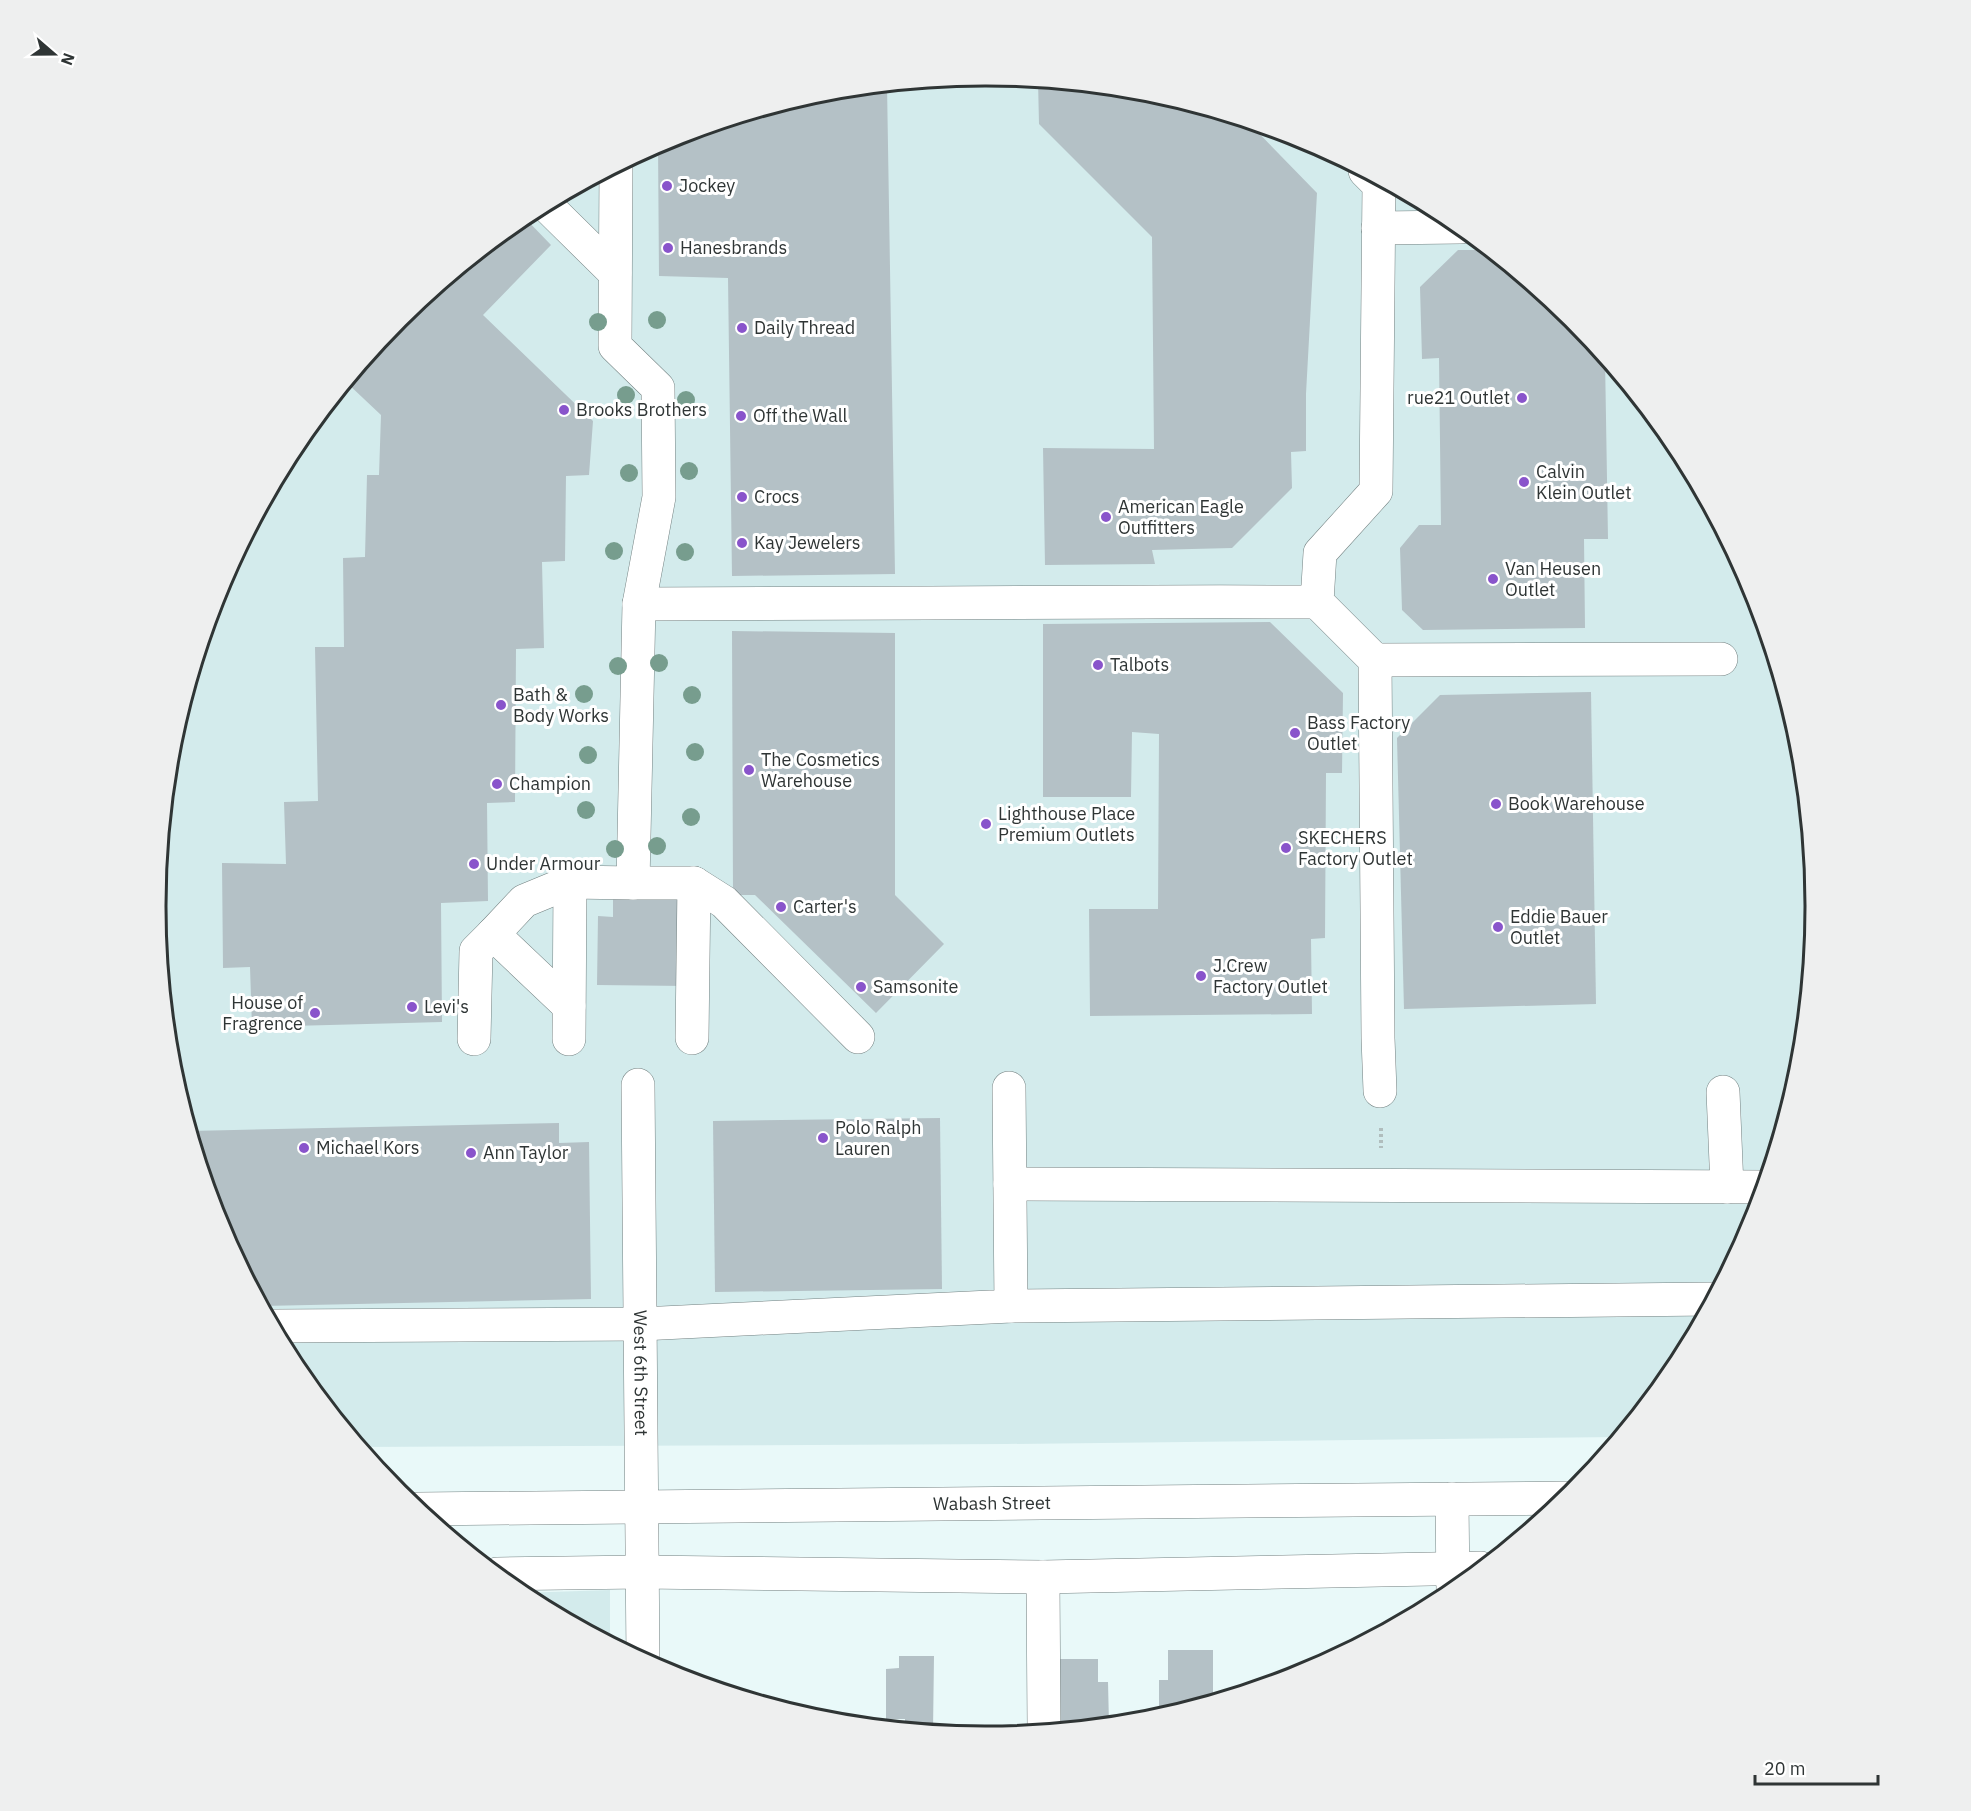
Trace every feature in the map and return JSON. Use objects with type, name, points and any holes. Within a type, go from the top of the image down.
[{"type":"street","points":[[616,174],[615,346],[658,387],[659,497],[639,604],[633,883]]},
{"type":"street","points":[[1317,602],[1320,553],[1376,491],[1379,186]]},
{"type":"street","points":[[551,210],[615,273]]},
{"type":"street","points":[[1378,228],[1446,227]]},
{"type":"street","points":[[639,604],[895,604],[1044,601],[1317,602],[1375,660],[1380,1091]]},
{"type":"street","points":[[1375,660],[1722,659]]},
{"type":"street","points":[[569,1039],[570,882]]},
{"type":"street","points":[[474,1039],[476,951],[524,901],[570,882],[694,883],[724,902],[858,1037]]},
{"type":"street","points":[[692,1038],[694,883]]},
{"type":"street","points":[[493,934],[569,1006]]},
{"type":"street","name":"West 6th Street","points":[[638,1085],[643,1650]]},
{"type":"street","points":[[1009,1088],[1011,1305]]},
{"type":"street","points":[[1723,1092],[1727,1187]]},
{"type":"street","points":[[1010,1184],[1755,1187]]},
{"type":"street","points":[[282,1326],[641,1324],[1011,1305],[1705,1299]]},
{"type":"street","name":"Wabash Street","points":[[431,1509],[1551,1498]]},
{"type":"street","points":[[1452,1499],[1462,1573]]},
{"type":"street","points":[[511,1574],[642,1572],[1043,1577],[1457,1576]]},
{"type":"street","points":[[1043,1577],[1044,1723]]},
{"type":"path","points":[[1380,1091],[1382,1185]]},
{"type":"shaded area","name":"Lighthouse Place Premium Outlets","points":[[932,87],[1039,87],[1093,93],[1145,101],[1198,113],[1249,129],[1348,170],[1396,195],[1485,255],[1526,289],[1602,365],[1636,406],[1696,496],[1721,543],[1762,642],[1778,693],[1790,746],[1804,852],[1804,959],[1798,1013],[1790,1065],[1778,1118],[1762,1169],[1721,1268],[1696,1316],[1636,1405],[1609,1437],[1007,1444],[370,1447],[335,1405],[275,1315],[228,1219],[193,1118],[181,1065],[167,959],[165,906],[167,852],[173,798],[181,746],[193,693],[209,642],[250,543],[275,495],[335,406],[369,365],[445,289],[486,255],[575,195],[623,170],[722,129],[773,113],[826,101]]},
{"type":"shaded area","points":[[610,1590],[610,1634],[575,1616],[538,1592]]},
{"type":"building","points":[[1038,87],[1145,101],[1198,113],[1258,132],[1317,193],[1306,394],[1306,451],[1291,452],[1292,488],[1232,548],[1152,550],[1155,564],[1045,565],[1043,448],[1154,449],[1152,237],[1039,124]]},
{"type":"building","points":[[887,92],[895,574],[732,576],[728,278],[659,276],[658,154],[722,129],[773,113],[826,101]]},
{"type":"building","points":[[530,224],[551,245],[483,315],[593,421],[589,475],[566,476],[565,561],[542,562],[544,648],[516,649],[515,802],[487,803],[488,901],[441,903],[442,1022],[252,1027],[250,967],[223,968],[222,863],[286,864],[284,802],[318,801],[315,647],[344,647],[343,558],[365,557],[367,475],[379,475],[381,415],[351,387],[406,326],[445,289],[486,255]]},
{"type":"building","points":[[1458,250],[1478,250],[1526,289],[1605,369],[1608,539],[1584,539],[1585,628],[1423,630],[1402,610],[1400,548],[1419,525],[1441,525],[1439,358],[1422,359],[1420,287]]},
{"type":"building","points":[[1270,622],[1343,693],[1342,773],[1326,773],[1325,938],[1311,939],[1312,1014],[1090,1016],[1089,909],[1158,909],[1159,734],[1132,732],[1131,797],[1043,797],[1043,624]]},
{"type":"building","points":[[732,631],[895,633],[895,895],[944,944],[876,1013],[755,895],[733,895]]},
{"type":"building","points":[[1591,692],[1596,1004],[1404,1009],[1397,738],[1440,695]]},
{"type":"building","points":[[613,898],[687,898],[686,986],[597,985],[598,916],[613,917]]},
{"type":"building","points":[[940,1118],[942,1289],[715,1292],[713,1121]]},
{"type":"building","points":[[559,1123],[559,1143],[589,1142],[591,1299],[270,1306],[228,1219],[197,1131]]},
{"type":"building","points":[[1168,1650],[1213,1650],[1213,1693],[1159,1707],[1159,1680],[1168,1680]]},
{"type":"building","points":[[899,1656],[934,1656],[933,1724],[905,1721],[905,1719],[886,1719],[886,1669],[899,1668]]},
{"type":"building","points":[[1052,1659],[1098,1659],[1098,1682],[1108,1682],[1109,1716],[1052,1723]]},
{"type":"place","name":"Jockey","points":[[667,186]]},
{"type":"place","name":"Hanesbrands","points":[[668,248]]},
{"type":"place","name":"Daily Thread","points":[[742,328]]},
{"type":"place","name":"rue21 Outlet","points":[[1522,398]]},
{"type":"place","name":"Brooks Brothers","points":[[564,410]]},
{"type":"place","name":"Off the Wall","points":[[741,416]]},
{"type":"place","name":"Calvin Klein Outlet","points":[[1524,482]]},
{"type":"place","name":"Crocs","points":[[742,497]]},
{"type":"place","name":"American Eagle Outfitters","points":[[1106,517]]},
{"type":"place","name":"Kay Jewelers","points":[[742,543]]},
{"type":"place","name":"Van Heusen Outlet","points":[[1493,579]]},
{"type":"place","name":"Talbots","points":[[1098,665]]},
{"type":"place","name":"Bath & Body Works","points":[[501,705]]},
{"type":"place","name":"Bass Factory Outlet","points":[[1295,733]]},
{"type":"place","name":"The Cosmetics Warehouse","points":[[749,770]]},
{"type":"place","name":"Champion","points":[[497,784]]},
{"type":"place","name":"Book Warehouse","points":[[1496,804]]},
{"type":"place","name":"Lighthouse Place Premium Outlets","points":[[986,824]]},
{"type":"place","name":"SKECHERS Factory Outlet","points":[[1286,848]]},
{"type":"place","name":"Under Armour","points":[[474,864]]},
{"type":"place","name":"Carter's","points":[[781,907]]},
{"type":"place","name":"Eddie Bauer Outlet","points":[[1498,927]]},
{"type":"place","name":"J.Crew Factory Outlet","points":[[1201,976]]},
{"type":"place","name":"Samsonite","points":[[861,987]]},
{"type":"place","name":"Levi's","points":[[412,1007]]},
{"type":"place","name":"House of Fragrence","points":[[315,1013]]},
{"type":"place","name":"Polo Ralph Lauren","points":[[823,1138]]},
{"type":"place","name":"Michael Kors","points":[[304,1148]]},
{"type":"place","name":"Ann Taylor","points":[[471,1153]]}]
